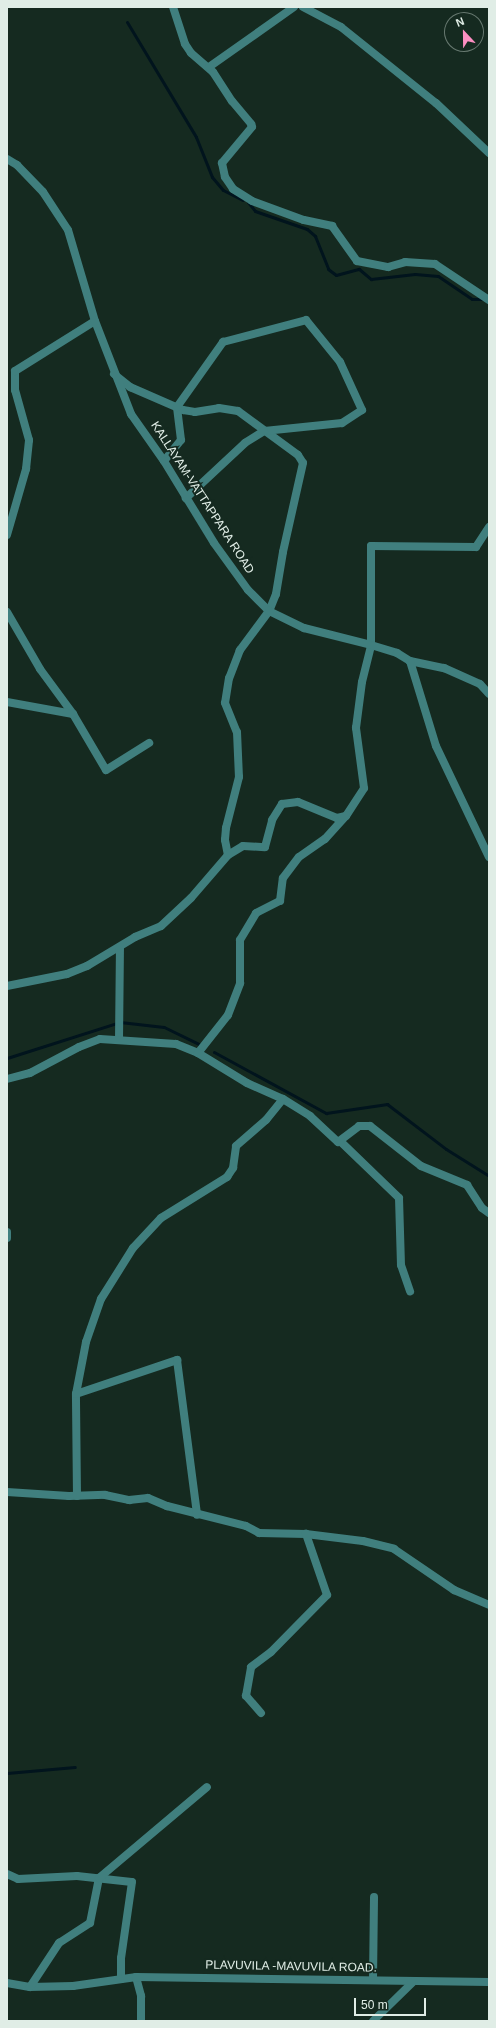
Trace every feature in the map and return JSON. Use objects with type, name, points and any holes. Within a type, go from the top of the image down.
[{"type":"street","points":[[173,7],[185,44],[191,53],[209,67],[251,124]]},
{"type":"street","points":[[209,67],[294,7]]},
{"type":"street","points":[[302,7],[340,27],[436,103],[489,153]]},
{"type":"street","points":[[254,115],[251,124],[252,127],[222,163],[225,177],[239,193],[252,201],[296,217],[332,226],[357,261],[388,266],[405,262],[435,264],[489,300]]},
{"type":"street","name":"KALLAYAM-VATTAPPARA ROAD","points":[[7,160],[17,165],[43,192],[68,230],[95,321],[114,374],[131,414],[164,461],[186,498],[248,590],[269,611],[304,628],[371,645],[397,653],[410,661],[455,672],[480,684],[489,694]]},
{"type":"street","points":[[164,461],[181,440],[177,407],[223,342],[306,320],[340,362],[362,410],[342,423],[264,431],[244,443],[186,498]]},
{"type":"street","points":[[7,535],[26,469],[29,440],[15,390],[16,371],[95,321]]},
{"type":"street","points":[[114,374],[130,387],[177,407],[195,412],[219,408],[233,410],[298,455],[303,463],[283,552],[276,594],[269,611],[240,650],[229,678],[225,703],[237,732],[239,777],[226,828],[225,840],[228,855]]},
{"type":"street","points":[[198,1053],[228,1015],[240,983],[240,940],[256,913],[280,900],[283,878],[299,857],[325,839],[346,816],[364,788],[356,728],[362,682],[371,645],[371,546],[476,547],[489,527]]},
{"type":"street","points":[[7,612],[53,689],[73,714],[106,770],[149,743]]},
{"type":"street","points":[[410,661],[428,714],[436,746],[489,856]]},
{"type":"street","points":[[7,702],[73,714]]},
{"type":"street","points":[[7,986],[67,974],[120,947],[135,937],[161,926],[191,898],[228,855],[243,846],[264,847],[272,820],[280,806],[287,802],[298,802],[337,818],[346,816]]},
{"type":"street","points":[[119,1040],[120,947]]},
{"type":"street","points":[[7,1079],[30,1073],[79,1047],[100,1039],[176,1044],[198,1053],[247,1083],[283,1099],[310,1116],[336,1141],[340,1141],[399,1198],[400,1265],[410,1291]]},
{"type":"street","points":[[77,1496],[76,1394],[86,1342],[101,1299],[133,1248],[161,1218],[227,1177],[233,1168],[236,1146],[271,1115],[283,1099]]},
{"type":"street","points":[[340,1141],[359,1126],[370,1126],[421,1166],[467,1185],[482,1208],[489,1213]]},
{"type":"street","points":[[7,1232],[7,1238]]},
{"type":"street","points":[[76,1394],[177,1360],[197,1515]]},
{"type":"street","points":[[7,1492],[77,1496],[105,1495],[130,1500],[148,1498],[197,1515],[240,1525],[259,1533],[306,1534],[356,1540],[394,1549],[454,1590],[489,1605]]},
{"type":"street","points":[[261,1713],[246,1696],[251,1667],[271,1652],[327,1595],[306,1534]]},
{"type":"street","points":[[30,1987],[59,1943],[90,1923],[99,1878],[207,1788]]},
{"type":"street","points":[[7,1874],[18,1879],[77,1876],[132,1882],[121,1958],[122,1979]]},
{"type":"street","points":[[373,1980],[374,1897]]},
{"type":"street","points":[[136,1978],[141,1996],[141,2021]]},
{"type":"street","name":"PLAVUVILA -MAVUVILA ROAD.","points":[[7,1983],[30,1987],[72,1986],[136,1978],[489,1982]]},
{"type":"street","points":[[373,2021],[414,1981]]},
{"type":"waterway","points":[[127,22],[196,137],[212,177],[223,190],[243,200]]},
{"type":"waterway","points":[[248,202],[255,211],[307,229],[315,236],[328,269],[336,275],[359,269],[371,279],[415,274],[438,276],[472,299],[484,299]]},
{"type":"waterway","points":[[7,1058],[120,1022],[164,1027],[199,1044]]},
{"type":"waterway","points":[[214,1052],[326,1113],[387,1104],[446,1149],[489,1176]]},
{"type":"waterway","points":[[7,1773],[75,1767]]}]
